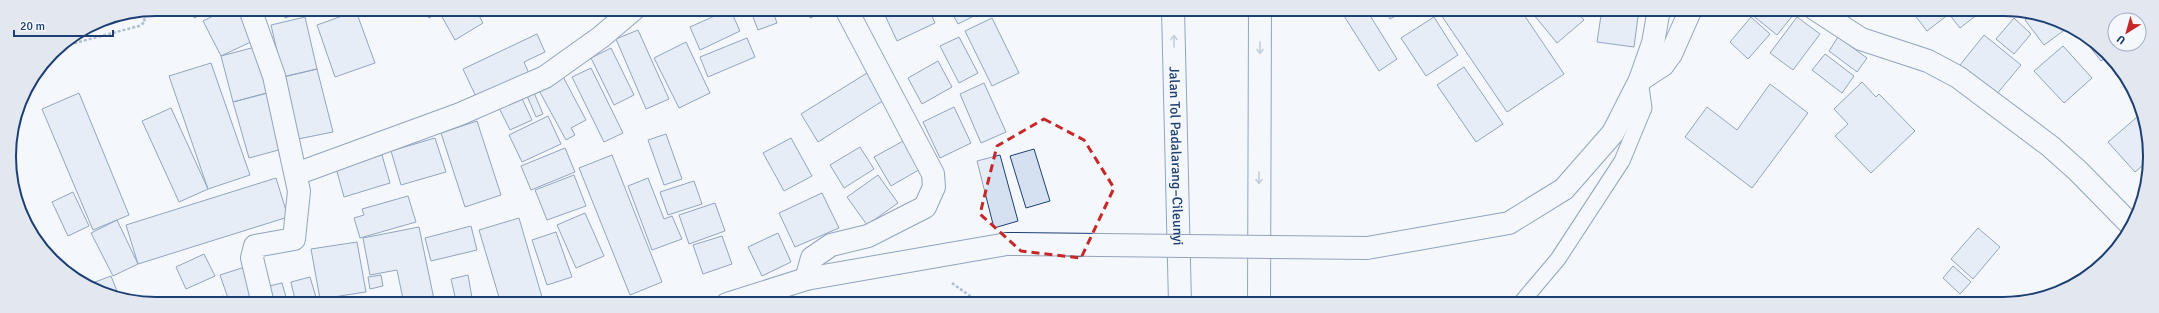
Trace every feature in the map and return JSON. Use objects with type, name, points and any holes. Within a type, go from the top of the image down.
[{"type":"main road","points":[[253,16],[274,76],[300,191],[294,239],[254,246],[252,258],[261,297]]},
{"type":"main road","points":[[296,174],[460,114],[545,78],[601,37],[626,16]]},
{"type":"main road","points":[[806,279],[812,258],[831,245],[868,236],[925,206],[934,187],[933,174],[850,16]]},
{"type":"main road","name":"Jalan Tol Padalarang–Cileunyi","points":[[1174,16],[1180,297]]},
{"type":"main road","points":[[1259,297],[1260,16]]},
{"type":"main road","points":[[749,297],[806,279],[1007,244],[1367,248],[1509,223],[1564,189],[1613,133],[1640,80],[1653,43],[1658,16]]},
{"type":"main road","points":[[1640,80],[1663,65],[1671,54],[1689,16]]},
{"type":"main road","points":[[1825,16],[1861,39],[1928,61],[1958,78],[2050,146],[2078,171],[2127,221]]},
{"type":"lane","points":[[1526,297],[1558,259],[1622,161],[1644,108],[1640,80]]},
{"type":"path","points":[[74,43],[139,26],[145,22],[143,16]]},
{"type":"highlighted area","points":[[1044,119],[1084,140],[1114,188],[1081,258],[1021,251],[980,214],[997,146]]},
{"type":"building","points":[[213,16],[243,16],[255,40],[221,56],[203,21]]},
{"type":"building","points":[[342,16],[358,16],[375,63],[335,77],[317,25]]},
{"type":"building","points":[[442,16],[479,16],[483,23],[455,40]]},
{"type":"building","points":[[714,16],[733,16],[740,31],[700,50],[690,27]]},
{"type":"building","points":[[753,16],[774,16],[777,23],[758,30]]},
{"type":"building","points":[[885,16],[932,16],[935,23],[897,41]]},
{"type":"building","points":[[954,16],[974,16],[958,24]]},
{"type":"building","points":[[1344,16],[1370,16],[1397,59],[1379,71]]},
{"type":"building","points":[[1388,16],[1395,16],[1390,19]]},
{"type":"building","points":[[1442,16],[1525,16],[1564,74],[1507,112]]},
{"type":"building","points":[[1535,16],[1581,16],[1584,20],[1557,43]]},
{"type":"building","points":[[1601,16],[1638,16],[1634,47],[1597,42]]},
{"type":"building","points":[[1754,16],[1792,16],[1777,35]]},
{"type":"building","points":[[1915,16],[1946,16],[1927,31]]},
{"type":"building","points":[[1951,16],[1975,16],[1960,28]]},
{"type":"building","points":[[305,17],[317,69],[283,77],[271,25]]},
{"type":"building","points":[[1434,17],[1458,55],[1426,76],[1401,38]]},
{"type":"building","points":[[1751,17],[1770,34],[1748,59],[1730,42]]},
{"type":"building","points":[[1797,17],[1820,34],[1793,70],[1770,53]]},
{"type":"building","points":[[992,18],[1019,73],[992,86],[965,31]]},
{"type":"building","points":[[2014,18],[2031,34],[2014,54],[1996,39]]},
{"type":"building","points":[[2027,18],[2048,23],[2065,30],[2044,45],[2025,20]]},
{"type":"building","points":[[638,30],[669,99],[646,109],[616,39]]},
{"type":"building","points":[[537,34],[545,52],[524,62],[530,76],[478,101],[463,69]]},
{"type":"building","points":[[1984,35],[2021,65],[1996,95],[1960,65]]},
{"type":"building","points":[[959,37],[978,73],[959,83],[940,46]]},
{"type":"building","points":[[1838,37],[1867,58],[1857,72],[1829,51]]},
{"type":"building","points":[[747,38],[755,57],[708,77],[700,57]]},
{"type":"building","points":[[686,42],[710,93],[679,108],[654,58]]},
{"type":"building","points":[[259,46],[271,92],[233,102],[221,56]]},
{"type":"building","points":[[2063,46],[2092,78],[2064,103],[2034,71]]},
{"type":"building","points":[[2089,46],[2104,59],[2101,61]]},
{"type":"building","points":[[611,48],[634,95],[614,105],[591,58]]},
{"type":"building","points":[[1825,54],[1854,76],[1842,93],[1812,70]]},
{"type":"building","points":[[938,61],[952,87],[922,104],[908,78]]},
{"type":"building","points":[[211,63],[250,175],[208,189],[169,76]]},
{"type":"building","points":[[1464,67],[1503,124],[1476,142],[1437,85]]},
{"type":"building","points":[[591,68],[623,133],[604,142],[572,77]]},
{"type":"building","points":[[317,69],[333,132],[298,139],[283,77]]},
{"type":"building","points":[[560,71],[586,120],[571,128],[575,135],[566,140],[536,85]]},
{"type":"building","points":[[867,73],[884,100],[818,142],[801,114]]},
{"type":"building","points":[[1862,82],[1876,97],[1879,94],[1915,131],[1871,173],[1835,136],[1848,124],[1834,109]]},
{"type":"building","points":[[984,83],[1006,132],[981,143],[960,94]]},
{"type":"building","points":[[1770,84],[1808,113],[1752,188],[1685,137],[1707,107],[1737,130]]},
{"type":"building","points":[[532,88],[543,114],[536,117],[525,91]]},
{"type":"building","points":[[518,90],[532,120],[510,130],[495,100]]},
{"type":"building","points":[[271,92],[286,148],[249,158],[233,102]]},
{"type":"building","points":[[79,93],[129,215],[93,230],[42,109]]},
{"type":"building","points":[[954,107],[971,143],[940,158],[923,122]]},
{"type":"building","points":[[171,108],[208,189],[179,202],[142,121]]},
{"type":"building","points":[[548,116],[561,144],[522,162],[509,135]]},
{"type":"building","points":[[2137,117],[2142,138],[2143,165],[2135,172],[2108,142]]},
{"type":"building","points":[[477,121],[501,195],[465,207],[441,133]]},
{"type":"building","points":[[666,134],[682,179],[664,185],[648,140]]},
{"type":"building","points":[[435,138],[446,172],[401,185],[391,151]]},
{"type":"building","points":[[791,138],[812,176],[784,191],[763,153]]},
{"type":"building","points":[[905,140],[922,168],[891,186],[874,157]]},
{"type":"building","points":[[860,147],[874,169],[844,188],[830,165]]},
{"type":"building","points":[[565,148],[575,172],[531,190],[521,166]]},
{"type":"building","points":[[1034,149],[1050,201],[1026,208],[1010,156]]},
{"type":"building","points":[[382,155],[390,183],[344,197],[336,168]]},
{"type":"building","points":[[612,155],[662,282],[630,295],[579,168]]},
{"type":"building","points":[[1000,155],[1018,221],[994,228],[977,161]]},
{"type":"building","points":[[574,175],[586,206],[547,220],[535,190]]},
{"type":"building","points":[[878,175],[898,203],[867,225],[847,197]]},
{"type":"building","points":[[276,178],[288,217],[138,264],[126,225]]},
{"type":"building","points":[[648,178],[664,219],[672,216],[682,239],[652,250],[628,186]]},
{"type":"building","points":[[694,181],[702,204],[668,215],[660,192]]},
{"type":"building","points":[[73,192],[89,226],[68,236],[52,202]]},
{"type":"building","points":[[822,193],[839,228],[795,247],[779,213]]},
{"type":"building","points":[[408,196],[416,222],[360,238],[354,218],[364,215],[362,209]]},
{"type":"building","points":[[715,203],[725,231],[689,244],[679,215]]},
{"type":"building","points":[[585,213],[604,256],[576,268],[557,225]]},
{"type":"building","points":[[519,218],[542,297],[499,297],[479,230]]},
{"type":"building","points":[[117,220],[138,264],[113,276],[91,233]]},
{"type":"building","points":[[471,226],[477,250],[431,261],[425,238]]},
{"type":"building","points":[[419,227],[434,297],[403,297],[397,270],[370,275],[363,238]]},
{"type":"building","points":[[1978,228],[2000,247],[1973,279],[1951,259]]},
{"type":"building","points":[[556,232],[572,277],[547,285],[532,240]]},
{"type":"building","points":[[778,233],[791,262],[762,276],[748,247]]},
{"type":"building","points":[[722,236],[732,264],[703,274],[693,245]]},
{"type":"building","points":[[357,242],[366,292],[333,297],[320,297],[311,249]]},
{"type":"building","points":[[204,254],[215,276],[186,289],[176,267]]},
{"type":"building","points":[[248,266],[259,297],[228,297],[220,275]]},
{"type":"building","points":[[1953,266],[1971,282],[1960,294],[1943,278]]},
{"type":"building","points":[[381,275],[383,286],[370,289],[368,277]]},
{"type":"building","points":[[468,275],[472,297],[455,297],[451,279]]},
{"type":"building","points":[[111,276],[117,291],[111,290],[93,283]]},
{"type":"building","points":[[310,277],[316,297],[294,297],[291,282]]},
{"type":"building","points":[[282,283],[286,297],[267,297],[265,287]]}]
